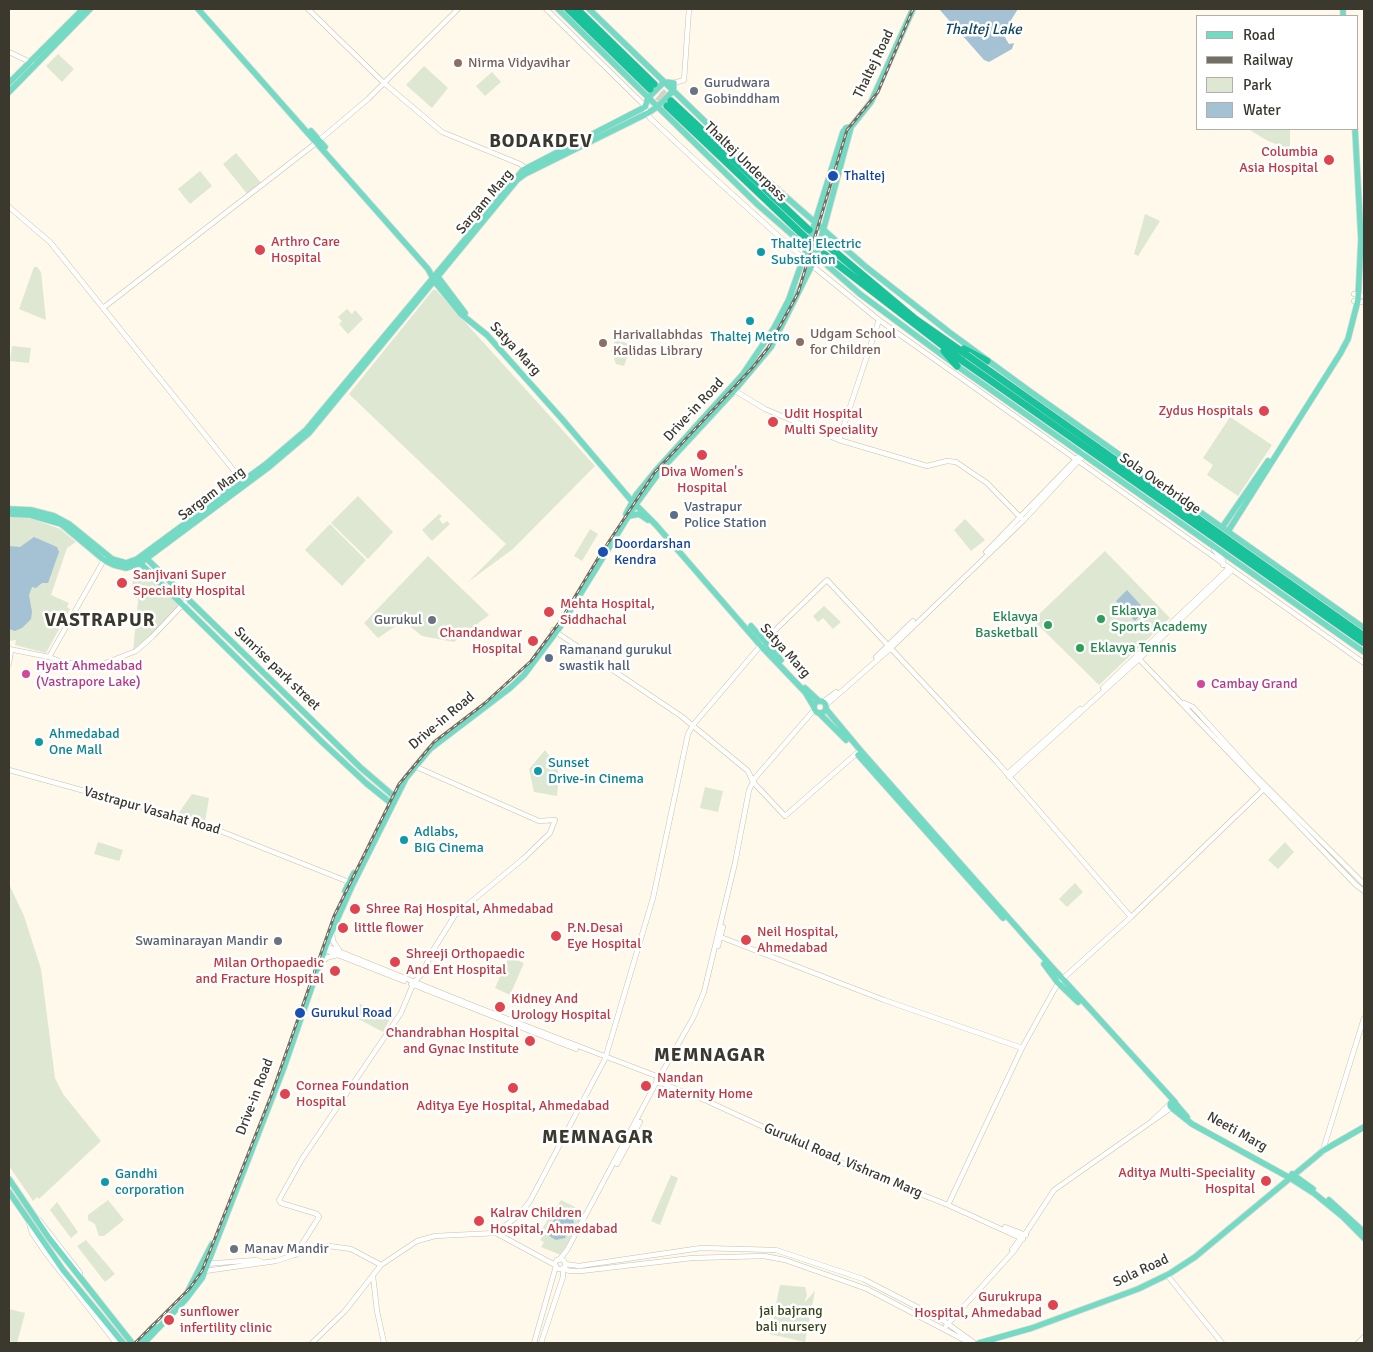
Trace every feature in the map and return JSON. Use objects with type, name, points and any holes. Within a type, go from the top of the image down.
[{"type":"highway","points":[[568,9],[652,86],[577,9]]},
{"type":"highway","name":"Thaltej Underpass","points":[[669,103],[807,233]]},
{"type":"highway","points":[[828,246],[914,318],[952,344],[987,360]]},
{"type":"highway","name":"Sola Overbridge","points":[[824,254],[962,361],[1364,643]]},
{"type":"highway","name":"Sola Overbridge","points":[[952,344],[962,361],[1364,636]]},
{"type":"main road","points":[[9,92],[83,9]]},
{"type":"main road","points":[[9,83],[33,64],[90,9]]},
{"type":"main road","name":"Satya Marg","points":[[200,9],[318,141],[467,315],[490,334],[656,525],[763,643],[824,704],[875,772]]},
{"type":"main road","points":[[558,9],[757,204],[891,318],[962,361],[1084,453],[1364,652]]},
{"type":"main road","points":[[589,9],[673,91],[816,224],[911,303],[987,360],[1362,626]]},
{"type":"main road","name":"Thaltej Road","points":[[816,256],[825,232],[851,127],[871,102],[913,9]]},
{"type":"main road","points":[[646,110],[648,98],[664,82]]},
{"type":"main road","points":[[664,82],[674,83],[673,91]]},
{"type":"main road","name":"Sargam Marg","points":[[138,562],[310,433],[517,180],[528,170],[646,110],[657,107],[673,91]]},
{"type":"main road","name":"Thaltej Road","points":[[807,248],[843,132],[846,128],[851,127]]},
{"type":"main road","points":[[1216,547],[1229,532],[1348,339],[1359,298],[1358,226],[1353,130]]},
{"type":"main road","name":"Drive-in Road","points":[[733,390],[774,328],[789,299],[807,248]]},
{"type":"main road","name":"Drive-in Road","points":[[394,797],[418,756],[508,685],[555,631],[635,501],[658,468],[733,390],[771,347],[813,266],[816,256]]},
{"type":"main road","points":[[1210,542],[1223,527],[1286,435],[1338,353],[1359,298]]},
{"type":"main road","name":"Satya Marg","points":[[635,501],[763,643],[805,692],[816,711],[875,772]]},
{"type":"main road","name":"Drive-in Road","points":[[205,1264],[349,882],[390,803],[414,766],[430,749],[510,688],[524,675],[555,631],[628,517],[635,501]]},
{"type":"main road","points":[[9,509],[32,510],[58,518],[75,529],[105,558]]},
{"type":"main road","points":[[9,514],[30,514],[61,524],[105,558],[126,568],[138,562],[185,602],[322,742],[390,803]]},
{"type":"main road","points":[[628,517],[639,514],[656,525]]},
{"type":"main road","name":"Sunrise park street","points":[[145,557],[185,602],[394,797]]},
{"type":"main road","points":[[816,711],[824,704]]},
{"type":"main road","points":[[816,711],[824,704]]},
{"type":"main road","points":[[875,772],[1064,978],[1172,1105]]},
{"type":"main road","points":[[875,772],[1043,962],[1058,983],[1073,996],[1172,1105],[1192,1124],[1293,1177],[1336,1205],[1364,1232]]},
{"type":"main road","name":"Drive-in Road","points":[[137,1343],[183,1297],[205,1264],[283,1070],[324,947],[390,803]]},
{"type":"main road","name":"Sola Road","points":[[975,1343],[1032,1328],[1168,1276],[1323,1152],[1364,1128]]},
{"type":"main road","points":[[1293,1177],[1328,1204],[1364,1238]]},
{"type":"main road","points":[[9,1179],[63,1270],[122,1343]]},
{"type":"main road","points":[[9,1192],[31,1218]]},
{"type":"main road","points":[[46,1240],[132,1343]]},
{"type":"main road","points":[[144,1343],[161,1323],[186,1299],[201,1272]]},
{"type":"main road","name":"Sola Road","points":[[990,1343],[1029,1333],[1168,1276]]},
{"type":"street","points":[[308,9],[384,83],[442,132],[528,170]]},
{"type":"street","points":[[103,308],[318,141],[384,83],[458,9]]},
{"type":"street","points":[[546,9],[646,110],[650,118],[670,137],[804,259],[879,320],[1364,663]]},
{"type":"street","points":[[674,83],[684,80],[689,9]]},
{"type":"street","points":[[9,52],[33,64]]},
{"type":"street","points":[[9,207],[50,242],[244,483]]},
{"type":"street","points":[[839,440],[879,320]]},
{"type":"street","points":[[733,390],[765,409],[839,440],[927,466],[947,461],[956,462],[987,483],[1021,518]]},
{"type":"street","points":[[824,704],[889,647],[1023,521],[1084,453]]},
{"type":"street","points":[[889,647],[1078,461]]},
{"type":"street","points":[[1202,550],[1210,542]]},
{"type":"street","points":[[1216,547],[1214,550],[1223,560],[1223,565]]},
{"type":"street","points":[[50,657],[105,558]]},
{"type":"street","points":[[1008,776],[1230,570]]},
{"type":"street","points":[[1008,776],[1139,659],[1230,570]]},
{"type":"street","points":[[496,1233],[519,1215],[530,1201],[606,1058],[653,898],[688,734],[693,725],[763,643],[827,580],[1008,776],[1131,917]]},
{"type":"street","points":[[9,664],[10,650],[50,657],[66,663],[103,664],[136,651],[185,602]]},
{"type":"street","points":[[555,631],[693,725],[748,771],[754,782],[785,816],[857,752]]},
{"type":"street","points":[[1139,659],[1265,788],[1355,885],[1364,891]]},
{"type":"street","points":[[541,1343],[563,1277],[564,1266],[706,993],[754,782],[816,711]]},
{"type":"street","points":[[295,1254],[319,1215],[281,1203],[279,1198],[324,1123],[357,1080],[400,1013],[414,983],[422,974],[432,952],[455,915],[550,833],[555,820],[539,820],[414,766]]},
{"type":"street","name":"Vastrapur Vasahat Road","points":[[9,770],[200,823],[349,882]]},
{"type":"street","points":[[1265,788],[1364,884]]},
{"type":"street","points":[[948,1204],[1022,1048],[1058,983],[1131,917],[1265,788]]},
{"type":"street","points":[[318,969],[326,958],[340,953],[333,941],[332,931]]},
{"type":"street","points":[[719,937],[884,1000],[1022,1048]]},
{"type":"street","name":"Gurukul Road, Vishram Marg","points":[[324,947],[660,1080],[837,1160],[948,1204],[1023,1237]]},
{"type":"street","points":[[1323,1152],[1364,1018]]},
{"type":"street","points":[[1323,1152],[1364,1026]]},
{"type":"street","points":[[534,1343],[557,1263],[567,1250],[660,1080]]},
{"type":"street","points":[[944,1329],[1011,1254],[1054,1190],[1172,1105]]},
{"type":"street","points":[[31,1218],[32,1233],[44,1252],[116,1343]]},
{"type":"street","points":[[31,1218],[44,1225],[137,1343]]},
{"type":"street","points":[[312,1343],[345,1311],[381,1265],[417,1241],[435,1236],[496,1233],[564,1266],[569,1271],[692,1258],[764,1256],[786,1260],[868,1288],[953,1335],[975,1343]]},
{"type":"street","points":[[201,1272],[276,1261],[309,1250],[341,1246],[362,1254],[381,1265]]},
{"type":"street","points":[[557,1263],[564,1266],[579,1266],[701,1248],[776,1250],[863,1279],[948,1324],[975,1343]]},
{"type":"street","points":[[205,1264],[256,1260],[263,1262]]},
{"type":"street","points":[[373,1276],[376,1312],[384,1343]]},
{"type":"street","points":[[1168,1276],[1222,1343]]},
{"type":"street","points":[[953,1335],[957,1343]]},
{"type":"street","points":[[1358,1343],[1364,1337]]},
{"type":"green space","points":[[58,54],[74,69],[62,82],[46,66]]},
{"type":"green space","points":[[424,66],[448,88],[432,108],[406,85]]},
{"type":"green space","points":[[492,72],[501,82],[485,96],[476,86]]},
{"type":"green space","points":[[1250,130],[1290,130],[1290,149],[1268,141]]},
{"type":"green space","points":[[236,153],[262,184],[248,195],[223,164]]},
{"type":"green space","points":[[200,171],[212,186],[190,204],[178,189]]},
{"type":"green space","points":[[1145,214],[1160,221],[1138,256],[1134,254]]},
{"type":"green space","points":[[34,267],[37,267],[41,272],[46,320],[19,309]]},
{"type":"green space","points":[[433,290],[436,290],[595,466],[513,549],[468,582],[506,544],[349,394]]},
{"type":"green space","points":[[347,309],[352,314],[355,310],[363,319],[348,334],[339,324],[342,321],[338,317]]},
{"type":"green space","points":[[615,339],[631,345],[624,366],[616,364],[611,351]]},
{"type":"green space","points":[[12,346],[31,348],[29,363],[10,361]]},
{"type":"green space","points":[[1230,417],[1272,445],[1238,496],[1207,475],[1213,465],[1203,458]]},
{"type":"green space","points":[[358,496],[393,532],[368,559],[331,523]]},
{"type":"green space","points":[[439,514],[442,516],[439,519],[443,524],[447,521],[450,524],[432,541],[422,530]]},
{"type":"green space","points":[[9,517],[33,519],[60,529],[76,542],[67,548],[51,595],[69,603],[67,607],[70,609],[46,653],[15,645],[16,640],[9,641]]},
{"type":"green space","points":[[965,519],[985,540],[971,551],[954,530]]},
{"type":"green space","points":[[330,524],[366,560],[342,586],[305,550]]},
{"type":"green space","points":[[590,529],[598,534],[582,561],[574,556]]},
{"type":"green space","name":"Eklavya Sports Academy","points":[[1105,551],[1170,618],[1099,685],[1033,620]]},
{"type":"green space","points":[[428,556],[489,615],[454,642],[422,636],[403,621],[378,638],[364,623]]},
{"type":"green space","points":[[142,567],[182,605],[152,636],[133,652],[139,591],[132,590],[133,572]]},
{"type":"green space","points":[[824,606],[841,622],[833,629],[823,618],[818,622],[813,616]]},
{"type":"green space","points":[[545,750],[556,764],[559,774],[557,796],[534,792],[529,769]]},
{"type":"green space","points":[[705,787],[723,791],[718,812],[700,808]]},
{"type":"green space","points":[[192,794],[209,798],[205,822],[176,817]]},
{"type":"green space","points":[[98,842],[123,850],[119,861],[94,854]]},
{"type":"green space","points":[[1285,842],[1294,852],[1278,869],[1268,860]]},
{"type":"green space","points":[[1075,883],[1083,892],[1067,907],[1059,899]]},
{"type":"green space","points":[[9,884],[24,916],[41,969],[55,1078],[63,1094],[101,1141],[39,1199],[37,1197],[33,1201],[9,1166]]},
{"type":"green space","points":[[509,957],[524,963],[510,995],[495,988]]},
{"type":"green space","points":[[360,1004],[391,1017],[383,1032],[353,1016]]},
{"type":"green space","points":[[671,1175],[678,1178],[660,1225],[651,1221]]},
{"type":"green space","points":[[108,1200],[124,1220],[104,1236],[99,1236],[95,1224],[88,1220],[88,1215]]},
{"type":"green space","points":[[561,1200],[585,1212],[561,1255],[541,1247],[544,1242],[540,1240],[544,1234],[540,1232]]},
{"type":"green space","points":[[57,1202],[78,1232],[71,1238],[50,1210]]},
{"type":"green space","points":[[86,1240],[115,1274],[105,1282],[77,1246]]},
{"type":"green space","name":"jai bajrang bali nursery","points":[[780,1285],[805,1287],[807,1295],[804,1303],[815,1291],[805,1342],[770,1334]]},
{"type":"green space","points":[[9,1309],[25,1313],[17,1343],[9,1341]]},
{"type":"water","name":"Thaltej Lake","points":[[939,9],[1018,9],[1011,20],[1012,24],[1003,34],[1009,44],[1014,43],[1012,49],[989,62],[984,60]]},
{"type":"water","points":[[34,537],[57,547],[59,552],[48,583],[42,583],[36,588],[32,587],[29,595],[32,612],[31,619],[22,628],[15,631],[9,629],[9,546],[20,547]]},
{"type":"water","points":[[1127,590],[1145,610],[1135,621],[1116,601]]},
{"type":"water","points":[[561,1211],[569,1212],[574,1222],[565,1238],[556,1240],[549,1236],[549,1227]]},
{"type":"tunnel","points":[[654,84],[671,101]]},
{"type":"tunnel","points":[[650,89],[667,105]]},
{"type":"tunnel","points":[[809,230],[828,246]]},
{"type":"tunnel","points":[[806,237],[824,254]]},
{"type":"railway","points":[[135,1343],[190,1288],[202,1271],[271,1096],[334,916],[399,784],[434,742],[485,703],[531,661],[559,623],[600,555],[655,472],[753,367],[768,348],[798,293],[847,130],[878,92],[913,9]]},
{"type":"place","name":"Nirma Vidyavihar","points":[[458,63]]},
{"type":"place","name":"Gurudwara Gobinddham","points":[[694,91]]},
{"type":"place","name":"Columbia Asia Hospital","points":[[1329,160]]},
{"type":"place","name":"Thaltej","points":[[833,176]]},
{"type":"place","name":"Arthro Care Hospital","points":[[260,250]]},
{"type":"place","name":"Thaltej Electric Substation","points":[[761,252]]},
{"type":"place","name":"Thaltej Metro","points":[[750,321]]},
{"type":"place","name":"Udgam School for Children","points":[[800,342]]},
{"type":"place","name":"Harivallabhdas Kalidas Library","points":[[603,343]]},
{"type":"place","name":"Zydus Hospitals","points":[[1264,411]]},
{"type":"place","name":"Udit Hospital Multi Speciality","points":[[773,422]]},
{"type":"place","name":"Diva Women's Hospital","points":[[702,455]]},
{"type":"place","name":"Vastrapur Police Station","points":[[674,515]]},
{"type":"place","name":"Doordarshan Kendra","points":[[603,552]]},
{"type":"place","name":"Sanjivani Super Speciality Hospital","points":[[122,583]]},
{"type":"place","name":"Mehta Hospital, Siddhachal","points":[[549,612]]},
{"type":"place","name":"Eklavya Sports Academy","points":[[1101,619]]},
{"type":"place","name":"Gurukul","points":[[432,620]]},
{"type":"place","name":"Eklavya Basketball","points":[[1048,625]]},
{"type":"place","name":"Chandandwar Hospital","points":[[533,641]]},
{"type":"place","name":"Eklavya Tennis","points":[[1080,648]]},
{"type":"place","name":"Ramanand gurukul swastik hall","points":[[549,658]]},
{"type":"place","name":"Hyatt Ahmedabad (Vastrapore Lake)","points":[[26,674]]},
{"type":"place","name":"Cambay Grand","points":[[1201,684]]},
{"type":"place","name":"Ahmedabad One Mall","points":[[39,742]]},
{"type":"place","name":"Sunset Drive-in Cinema","points":[[538,771]]},
{"type":"place","name":"Adlabs, BIG Cinema","points":[[404,840]]},
{"type":"place","name":"Shree Raj Hospital, Ahmedabad","points":[[355,909]]},
{"type":"place","name":"little flower","points":[[343,928]]},
{"type":"place","name":"P.N.Desai Eye Hospital","points":[[556,936]]},
{"type":"place","name":"Neil Hospital, Ahmedabad","points":[[746,940]]},
{"type":"place","name":"Swaminarayan Mandir","points":[[278,941]]},
{"type":"place","name":"Shreeji Orthopaedic And Ent Hospital","points":[[395,962]]},
{"type":"place","name":"Milan Orthopaedic and Fracture Hospital","points":[[335,971]]},
{"type":"place","name":"Kidney And Urology Hospital","points":[[500,1007]]},
{"type":"place","name":"Gurukul Road","points":[[300,1013]]},
{"type":"place","name":"Chandrabhan Hospital and Gynac Institute","points":[[530,1041]]},
{"type":"place","name":"Nandan Maternity Home","points":[[646,1086]]},
{"type":"place","name":"Aditya Eye Hospital, Ahmedabad","points":[[513,1088]]},
{"type":"place","name":"Cornea Foundation Hospital","points":[[285,1094]]},
{"type":"place","name":"Aditya Multi-Speciality Hospital","points":[[1266,1181]]},
{"type":"place","name":"Gandhi corporation","points":[[105,1182]]},
{"type":"place","name":"Kalrav Children Hospital, Ahmedabad","points":[[479,1221]]},
{"type":"place","name":"Manav Mandir","points":[[234,1249]]},
{"type":"place","name":"Gurukrupa Hospital, Ahmedabad","points":[[1053,1305]]},
{"type":"place","name":"sunflower infertility clinic","points":[[169,1320]]},
{"type":"district","name":"BODAKDEV","points":[[541,142]]},
{"type":"district","name":"VASTRAPUR","points":[[100,621]]},
{"type":"district","name":"MEMNAGAR","points":[[710,1056]]},
{"type":"district","name":"MEMNAGAR","points":[[598,1138]]}]
